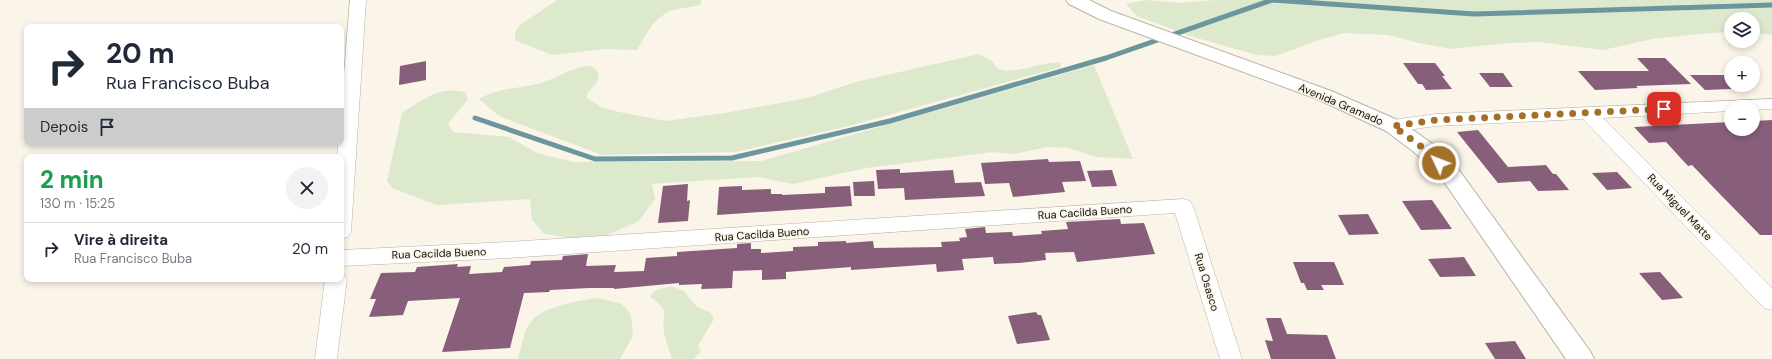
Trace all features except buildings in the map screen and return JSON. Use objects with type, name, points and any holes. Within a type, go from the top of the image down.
[{"type":"street","points":[[344,191],[358,0]]},
{"type":"street","name":"Avenida Gramado","points":[[1074,0],[1105,15],[1324,96],[1393,126],[1422,147],[1448,171],[1581,359]]},
{"type":"street","points":[[1393,126],[1436,120],[1772,104]]},
{"type":"street","name":"Rua Miguel Matte","points":[[1587,112],[1772,302]]},
{"type":"street","name":"Rua Cacilda Bueno","points":[[344,258],[508,250],[1183,206]]},
{"type":"street","name":"Rua Osasco","points":[[1183,206],[1231,359]]},
{"type":"street","points":[[326,359],[336,282]]},
{"type":"green space","points":[[557,0],[701,0],[701,4],[677,9],[663,15],[652,25],[637,50],[605,49],[552,55],[515,40],[515,32],[520,25]]},
{"type":"green space","points":[[1146,0],[1180,3],[1215,0],[1772,0],[1772,35],[1760,34],[1760,12],[1724,12],[1724,32],[1652,39],[1603,50],[1539,42],[1507,43],[1451,49],[1388,35],[1344,33],[1319,40],[1276,56],[1257,55],[1190,36],[1137,16],[1126,4]]},
{"type":"green space","points":[[979,54],[993,62],[998,69],[1005,71],[1055,62],[1061,63],[1061,67],[849,126],[735,152],[602,155],[499,116],[479,99],[501,90],[541,83],[575,69],[589,66],[594,68],[599,74],[597,82],[587,94],[587,98],[601,107],[666,121],[725,113],[807,98],[856,82]]},
{"type":"green space","points":[[1094,65],[1133,159],[1097,157],[1068,148],[1047,147],[1013,154],[992,152],[866,168],[793,184],[758,177],[652,184],[655,199],[639,221],[591,242],[545,234],[532,220],[530,199],[437,205],[392,188],[387,181],[402,113],[431,95],[447,91],[465,92],[468,99],[448,124],[453,132],[509,137],[537,153],[574,162],[761,161]]},
{"type":"green space","points":[[671,286],[684,291],[697,307],[711,313],[714,319],[698,346],[701,352],[693,359],[672,359],[663,325],[663,309],[650,297],[654,291]]},
{"type":"green space","points":[[598,298],[622,304],[631,315],[633,336],[620,359],[518,359],[528,326],[533,319],[550,309]]},
{"type":"waterway","points":[[475,118],[595,159],[732,158],[890,121],[1106,58],[1272,0],[1474,14],[1772,5]]},
{"type":"route","points":[[1439,163],[1422,147],[1393,126],[1436,120],[1664,109]]}]
